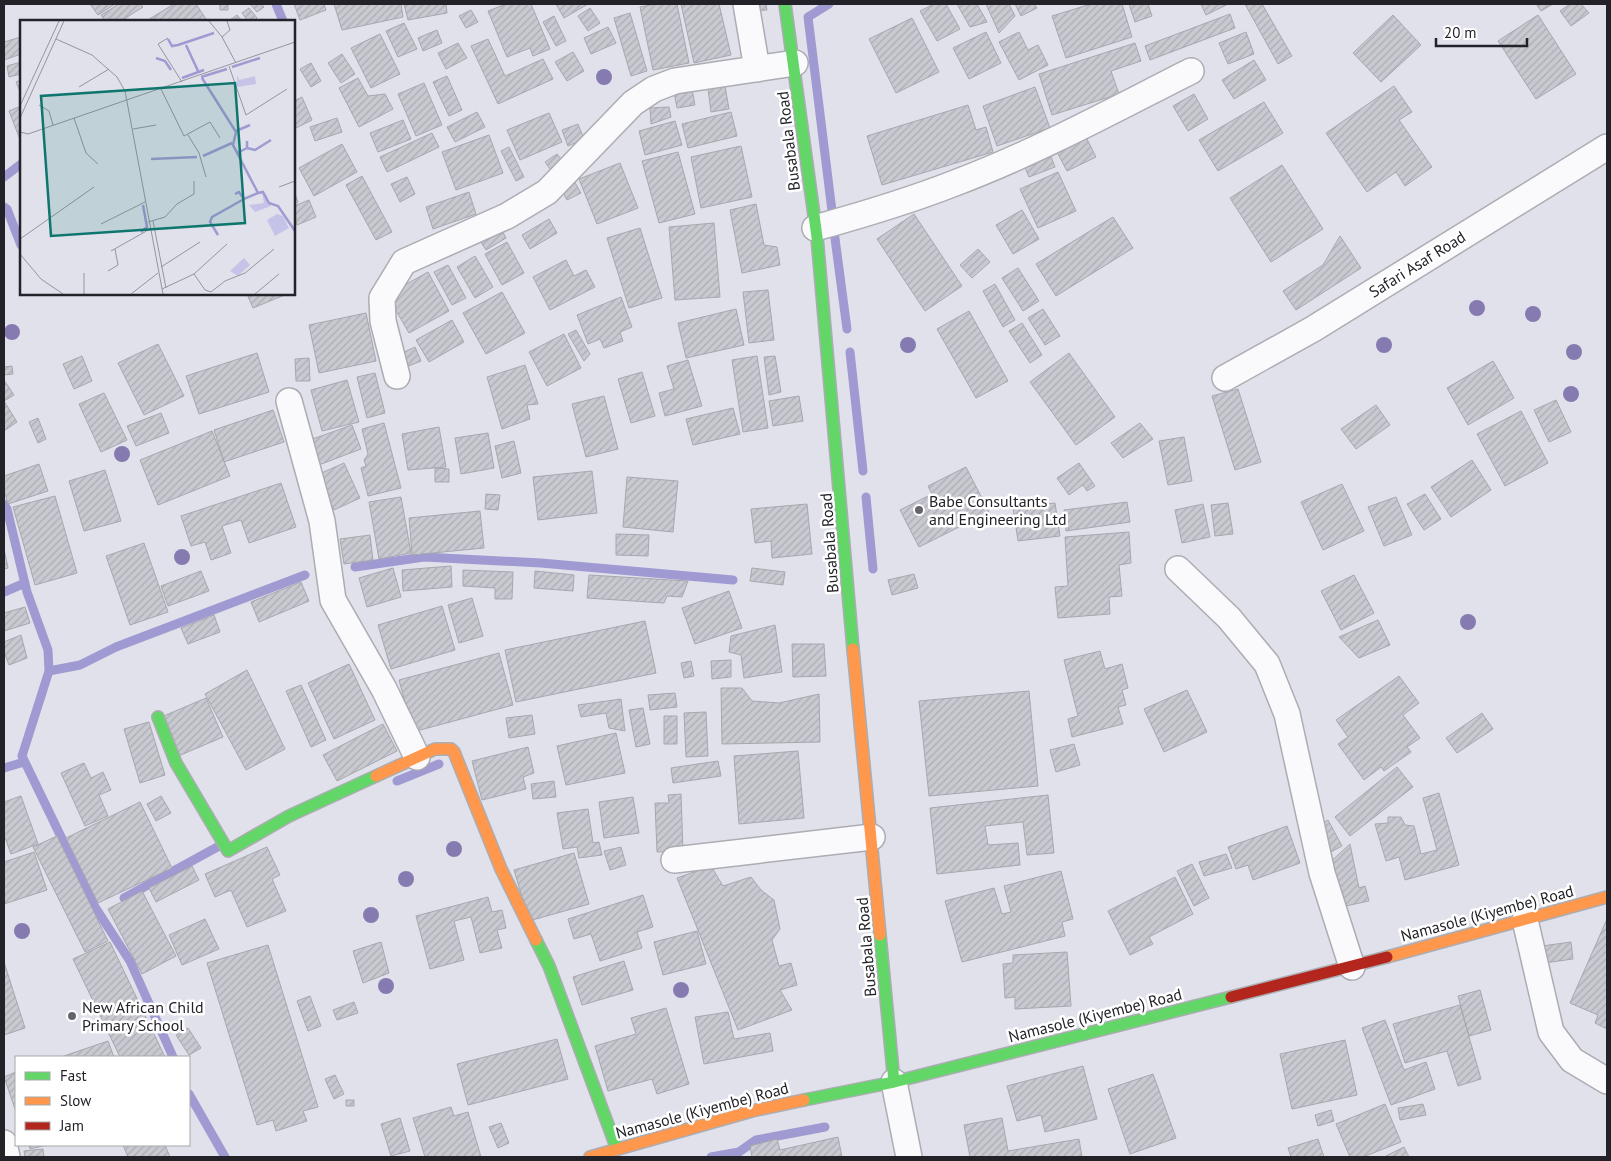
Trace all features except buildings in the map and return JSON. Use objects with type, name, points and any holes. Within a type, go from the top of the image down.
[{"type":"street","points":[[746,4],[757,69]]},
{"type":"street","name":"Busabala Road","points":[[785,4],[795,63],[815,228],[842,495],[851,628],[894,1082]]},
{"type":"street","points":[[397,376],[383,321],[382,298],[404,262],[507,216],[547,192],[627,109],[654,89],[676,81],[795,63]]},
{"type":"street","points":[[815,228],[896,205],[972,177],[1012,160],[1191,71]]},
{"type":"street","name":"Safari Asaf Road","points":[[1225,378],[1313,329],[1607,147]]},
{"type":"street","points":[[289,401],[322,521],[333,600],[384,688],[417,757]]},
{"type":"street","points":[[1178,569],[1229,618],[1267,664],[1287,714],[1322,873],[1352,967]]},
{"type":"street","points":[[158,717],[176,763],[228,851],[289,816],[417,757],[435,749],[451,749],[454,752],[501,869],[549,966],[617,1149]]},
{"type":"street","points":[[674,860],[872,837]]},
{"type":"street","name":"Namasole (Kiyembe) Road","points":[[590,1157],[752,1111],[894,1082],[1352,967],[1607,897]]},
{"type":"street","points":[[1525,920],[1551,1032],[1572,1060],[1607,1081]]},
{"type":"street","points":[[894,1082],[909,1157]]},
{"type":"street","points":[[4,1143],[7,1157]]},
{"type":"waterway","points":[[276,4],[283,20]]},
{"type":"waterway","points":[[829,4],[808,17],[832,211]]},
{"type":"waterway","points":[[4,177],[20,165]]},
{"type":"waterway","points":[[4,207],[7,209],[20,242]]},
{"type":"waterway","points":[[834,231],[847,329]]},
{"type":"waterway","points":[[850,352],[863,471]]},
{"type":"waterway","points":[[866,497],[873,569]]},
{"type":"waterway","points":[[4,504],[7,509],[27,592],[48,650],[49,671],[22,756],[95,907],[130,961],[173,1056]]},
{"type":"waterway","points":[[355,567],[424,557],[541,563],[733,580]]},
{"type":"waterway","points":[[49,671],[80,665],[116,647],[305,575]]},
{"type":"waterway","points":[[4,592],[25,583]]},
{"type":"waterway","points":[[4,768],[24,762]]},
{"type":"waterway","points":[[397,781],[439,764]]},
{"type":"waterway","points":[[124,898],[221,845]]},
{"type":"waterway","points":[[190,1096],[225,1157]]},
{"type":"waterway","points":[[711,1157],[739,1152],[756,1140],[825,1127]]},
{"type":"traffic: fast","points":[[785,4],[817,237],[853,649]]},
{"type":"traffic: fast","points":[[158,717],[176,763],[228,851],[289,816],[376,776]]},
{"type":"traffic: fast","points":[[880,935],[894,1082]]},
{"type":"traffic: fast","points":[[536,940],[549,966],[617,1149]]},
{"type":"traffic: fast","points":[[804,1100],[894,1082],[1231,997]]},
{"type":"traffic: slow","points":[[853,649],[880,935]]},
{"type":"traffic: slow","points":[[376,776],[435,749],[451,749],[454,752],[501,869],[536,940]]},
{"type":"traffic: slow","points":[[1387,957],[1607,897]]},
{"type":"traffic: slow","points":[[590,1157],[752,1111],[804,1100]]},
{"type":"traffic: jam","points":[[1231,997],[1387,957]]},
{"type":"place","name":"Babe Consultants and Engineering Ltd","points":[[919,510]]},
{"type":"place","name":"New African Child Primary School","points":[[72,1016]]}]
